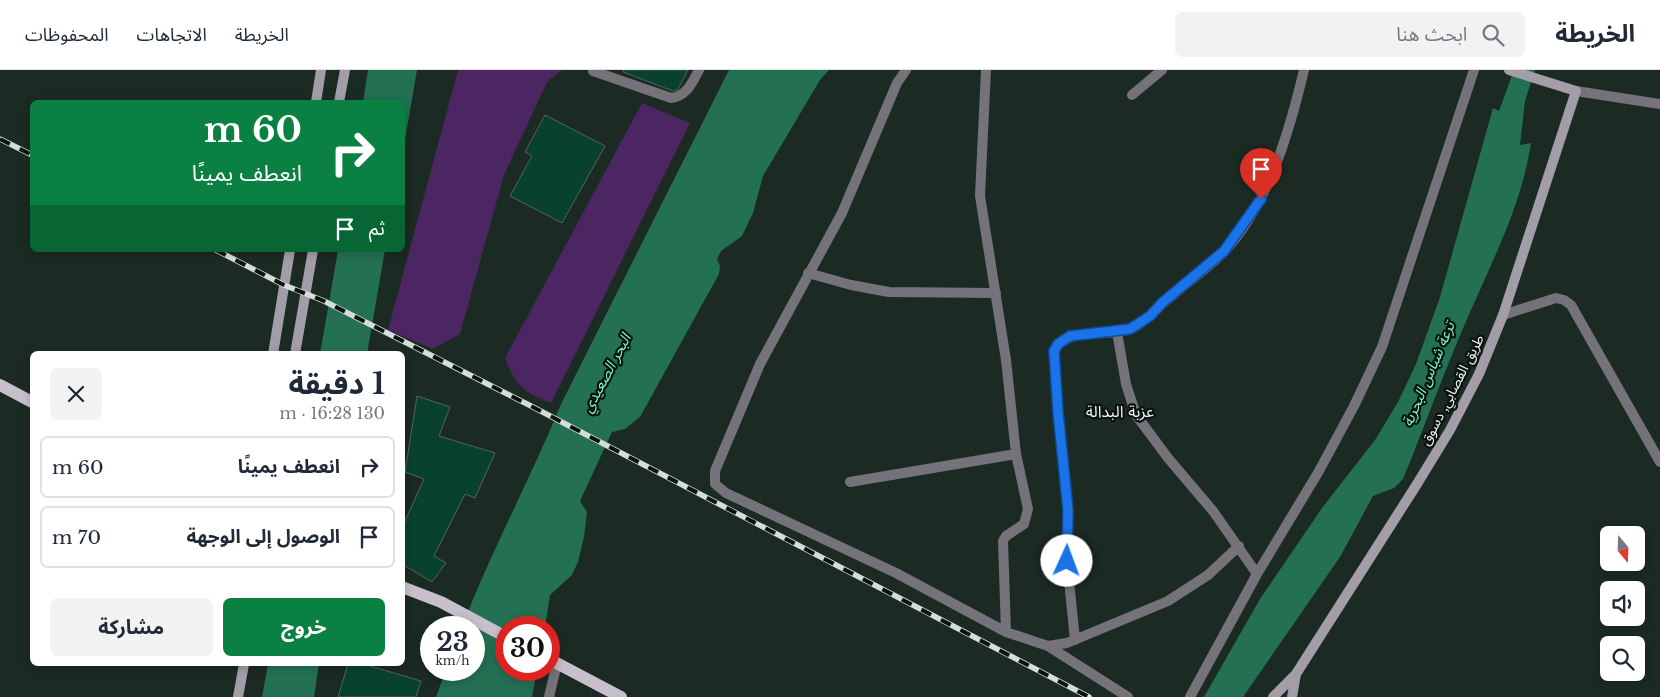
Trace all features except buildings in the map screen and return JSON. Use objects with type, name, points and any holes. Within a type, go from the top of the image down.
[{"type":"main road","points":[[316,100],[321,70]]},
{"type":"main road","points":[[339,100],[345,70]]},
{"type":"main road","points":[[1509,70],[1576,91]]},
{"type":"main road","name":"طريق القصابي, دسوق","points":[[1273,697],[1296,674],[1450,430],[1478,374],[1503,315],[1576,91]]},
{"type":"main road","points":[[273,351],[290,252]]},
{"type":"main road","points":[[295,351],[313,252]]},
{"type":"main road","points":[[0,385],[30,401]]},
{"type":"main road","points":[[405,588],[441,602],[495,631]]},
{"type":"main road","points":[[560,665],[621,697]]},
{"type":"main road","points":[[238,697],[244,666]]},
{"type":"main road","name":"طريق القصابي, دسوق","points":[[1292,697],[1296,674]]},
{"type":"street","points":[[593,71],[671,98],[678,97],[684,93],[699,70]]},
{"type":"street","points":[[906,70],[898,83],[842,213],[760,364],[715,471],[715,484],[726,493],[896,573],[1006,632],[1048,646],[1128,697]]},
{"type":"street","points":[[986,70],[980,196],[1006,360],[1016,454],[1028,509],[1024,524],[1006,536],[1003,542],[1006,632]]},
{"type":"street","points":[[1132,95],[1162,70]]},
{"type":"street","points":[[1075,640],[1067,561],[1068,510],[1054,351],[1058,344],[1070,336],[1130,329],[1150,316],[1163,302],[1224,251],[1261,199],[1284,141],[1304,70]]},
{"type":"street","points":[[1190,697],[1257,574],[1324,463],[1382,347],[1474,70]]},
{"type":"street","points":[[1576,91],[1660,104]]},
{"type":"street","points":[[808,273],[851,285],[889,292],[996,293]]},
{"type":"street","points":[[1503,315],[1556,298],[1564,300],[1572,306],[1660,462]]},
{"type":"street","points":[[1117,332],[1126,384],[1136,415],[1168,458],[1214,511],[1257,574]]},
{"type":"street","points":[[850,482],[1016,454]]},
{"type":"street","points":[[1048,646],[1075,640],[1176,596],[1208,575],[1239,546]]},
{"type":"street","points":[[549,697],[551,681]]},
{"type":"shaded area","points":[[458,70],[562,70],[547,82],[504,175],[460,334],[433,349],[388,330]]},
{"type":"shaded area","points":[[642,103],[690,123],[551,403],[522,387],[517,382],[505,358]]},
{"type":"water","points":[[368,70],[417,70],[405,139],[405,100],[363,100]]},
{"type":"water","name":"البحر الصعيدي","points":[[729,70],[829,70],[820,80],[763,176],[753,213],[742,236],[721,251],[717,259],[720,266],[719,274],[640,417],[625,429],[612,432],[580,501],[587,512],[584,537],[578,562],[572,575],[550,595],[547,616],[495,616],[495,681],[535,681],[532,697],[436,697],[442,681],[485,681],[485,616],[466,616],[561,404]]},
{"type":"water","name":"ترعة شباس البحرية","points":[[1514,70],[1535,70],[1525,101],[1520,145],[1531,143],[1527,165],[1507,228],[1453,352],[1403,479],[1394,488],[1373,496],[1340,557],[1243,697],[1204,697],[1260,599],[1322,508],[1375,440],[1398,402],[1416,364],[1440,297],[1493,108],[1499,111]]},
{"type":"water","points":[[338,252],[385,252],[368,351],[321,351]]},
{"type":"water","points":[[268,666],[319,666],[314,697],[262,697]]},
{"type":"railway","points":[[0,139],[30,154]]},
{"type":"railway","points":[[220,252],[284,285],[324,301],[531,406],[1089,697]]},
{"type":"district","name":"عزبة البدالة","points":[[1120,411]]},
{"type":"route","points":[[1067,561],[1068,510],[1054,351],[1058,344],[1070,336],[1117,332],[1130,329],[1141,323],[1224,251],[1261,199]]}]
